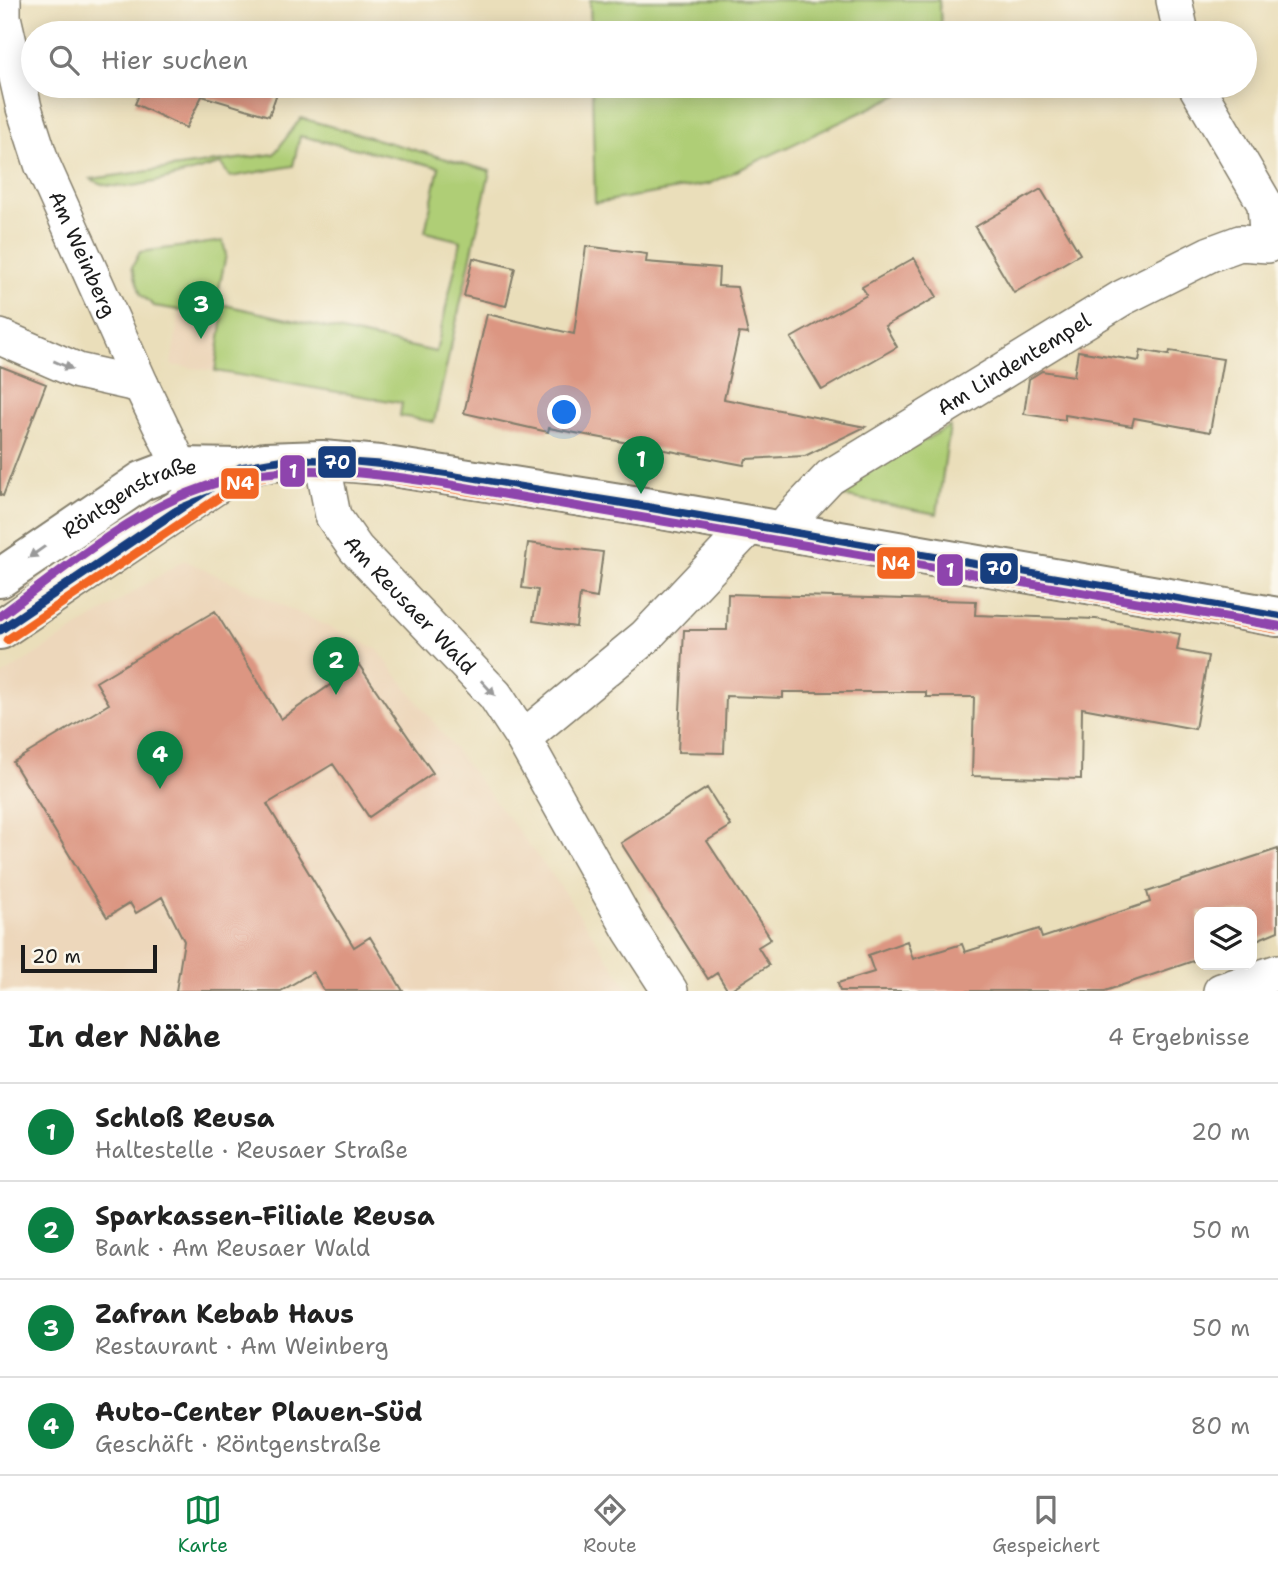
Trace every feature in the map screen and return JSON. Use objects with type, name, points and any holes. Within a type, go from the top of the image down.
[{"type":"street","name":"Am Weinberg","points":[[3,0],[3,17],[21,95]]},
{"type":"street","points":[[1174,0],[1178,21]]},
{"type":"street","name":"Am Weinberg","points":[[22,98],[42,164],[187,482]]},
{"type":"street","name":"Am Lindentempel","points":[[769,528],[790,519],[830,477],[1122,298],[1240,243],[1273,246],[1265,204],[1203,98]]},
{"type":"street","points":[[0,337],[78,371],[141,385]]},
{"type":"street","name":"Röntgenstraße","points":[[0,578],[142,481],[187,482],[240,468],[291,459],[322,460]]},
{"type":"street","points":[[322,460],[380,465],[769,528],[1278,617]]},
{"type":"street","name":"Am Reusaer Wald","points":[[322,460],[333,516],[356,550],[495,695],[523,738],[631,931],[670,991]]},
{"type":"street","name":"Röntgenstraße","points":[[0,630],[187,482]]},
{"type":"street","points":[[523,738],[769,528]]},
{"type":"street","points":[[1221,991],[1278,972]]},
{"type":"shaded area","points":[[180,310],[223,317],[215,371],[171,365]]},
{"type":"shaded area","points":[[184,560],[377,649],[556,880],[630,991],[0,991],[0,677]]},
{"type":"green space","points":[[590,0],[939,0],[941,21],[591,21]]},
{"type":"green space","points":[[592,98],[892,98],[709,184],[595,203]]},
{"type":"green space","points":[[301,118],[490,171],[434,422],[400,416],[402,403],[215,371],[223,317],[154,306],[141,295],[132,267],[140,252],[223,241],[226,255],[216,303],[436,352],[461,241],[425,232],[439,167],[300,136],[293,166],[230,177],[221,164],[136,185],[104,185],[91,179],[274,154]]},
{"type":"green space","points":[[950,426],[937,514],[842,496],[844,485]]},
{"type":"building","points":[[138,98],[201,98],[186,128],[135,104]]},
{"type":"building","points":[[209,98],[275,98],[269,116]]},
{"type":"building","points":[[1041,189],[1080,254],[1014,293],[975,227]]},
{"type":"building","points":[[586,246],[647,254],[646,262],[719,268],[718,286],[737,287],[748,334],[739,333],[724,399],[865,427],[805,456],[746,459],[744,465],[549,428],[548,432],[464,413],[487,314],[574,334]]},
{"type":"building","points":[[473,258],[515,268],[506,306],[464,296]]},
{"type":"building","points":[[914,258],[937,297],[885,326],[897,347],[822,390],[791,338],[867,295],[862,287]]},
{"type":"building","points":[[1141,350],[1169,355],[1170,351],[1223,359],[1210,432],[1134,418],[1132,426],[1065,415],[1065,420],[1024,414],[1029,379],[1042,371],[1074,376],[1078,351],[1139,361]]},
{"type":"building","points":[[0,366],[46,384],[3,496],[0,495]]},
{"type":"building","points":[[528,543],[603,552],[597,598],[580,595],[576,627],[533,621],[538,590],[522,588]]},
{"type":"building","points":[[728,594],[976,601],[975,615],[1096,619],[1180,634],[1177,650],[1208,656],[1195,729],[1082,708],[1081,779],[972,776],[974,697],[926,697],[926,692],[783,692],[783,698],[726,696],[724,753],[678,752],[684,630],[727,630]]},
{"type":"building","points":[[215,611],[281,719],[359,665],[433,773],[369,817],[333,764],[267,804],[354,947],[370,937],[403,991],[324,991],[313,972],[281,991],[176,991],[184,941],[162,897],[136,913],[130,903],[107,917],[13,762],[109,704],[96,682]]},
{"type":"building","points":[[707,788],[731,826],[707,841],[771,939],[758,947],[769,965],[728,991],[717,973],[708,979],[621,843]]},
{"type":"building","points":[[1278,849],[1278,931],[1257,940],[1257,907],[1194,907],[1194,961],[1105,991],[840,991],[838,983],[874,972],[868,955],[907,941],[913,959],[962,944],[965,952],[1039,929],[1042,938],[1150,902],[1147,892]]},
{"type":"transit line","name":"70","points":[[0,630],[240,468],[291,459],[380,465],[639,506],[1278,617]]},
{"type":"transit line","name":"N4","points":[[7,640],[245,480],[292,471],[379,477],[637,518],[1276,629]]},
{"type":"transit line","name":"1","points":[[0,616],[99,543],[179,497],[236,478],[265,473],[325,471],[445,484],[1278,626]]},
{"type":"place","name":"Zafran Kebab Haus","points":[[201,339]]},
{"type":"place","name":"Schloß Reusa","points":[[641,494]]},
{"type":"place","name":"Sparkassen-Filiale Reusa","points":[[336,695]]},
{"type":"place","name":"Auto-Center Plauen-Süd","points":[[160,789]]}]
